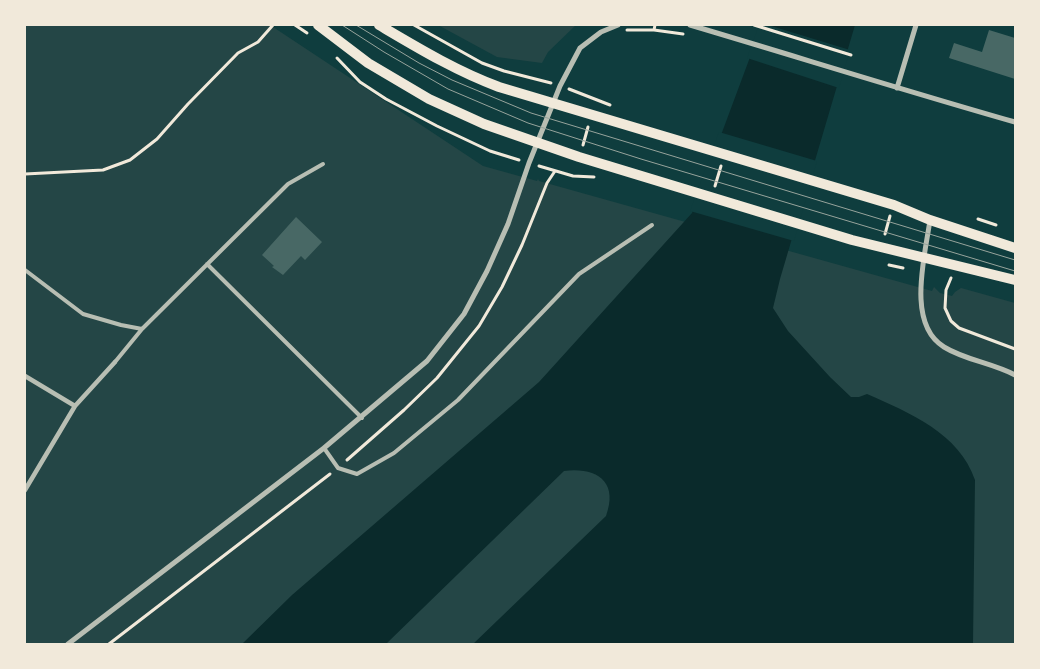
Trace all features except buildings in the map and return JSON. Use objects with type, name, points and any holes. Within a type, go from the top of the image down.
[{"type":"main road","points":[[318,25],[368,62],[429,99],[484,124],[537,144],[852,240],[1015,280]]},
{"type":"main road","points":[[379,25],[474,77],[553,104],[894,205],[930,220],[1015,248]]},
{"type":"street","points":[[68,644],[324,448],[362,418],[427,361],[464,314],[487,271],[508,224],[560,86],[580,48],[601,32],[618,25]]},
{"type":"street","points":[[690,25],[1015,122]]},
{"type":"street","points":[[897,88],[916,25]]},
{"type":"street","points":[[930,220],[921,305],[924,320],[930,334],[943,346],[1015,375]]},
{"type":"street","points":[[25,490],[75,406],[115,362]]},
{"type":"street","points":[[25,376],[75,406]]},
{"type":"lane","points":[[115,362],[142,329],[288,184],[323,164]]},
{"type":"lane","points":[[324,448],[338,468],[357,474],[394,453],[458,400],[579,274],[652,225]]},
{"type":"lane","points":[[207,264],[362,418]]},
{"type":"lane","points":[[25,270],[83,314],[142,329]]},
{"type":"path","points":[[25,174],[103,170],[130,160],[156,139],[238,53],[258,42],[273,25]]},
{"type":"path","points":[[414,25],[482,63],[572,90],[572,84]]},
{"type":"path","points":[[754,25],[851,55]]},
{"type":"path","points":[[620,33],[626,30],[654,30]]},
{"type":"path","points":[[573,176],[597,98]]},
{"type":"path","points":[[881,247],[894,205]]},
{"type":"path","points":[[952,278],[946,290],[945,308],[951,321],[959,328],[1015,349]]},
{"type":"path","points":[[109,644],[332,473]]},
{"type":"shaded area","points":[[25,25],[270,25],[483,166],[537,181],[538,179],[539,181],[932,291],[934,287],[940,293],[952,296],[961,288],[1015,303],[1015,644],[25,644]]},
{"type":"shaded area","points":[[438,25],[576,25],[548,52],[542,63],[497,57]]},
{"type":"shaded area","points":[[762,25],[855,25],[773,308],[788,331],[851,397],[867,394],[916,417],[945,437],[968,464],[975,480],[973,644],[473,644],[606,516],[609,504],[607,485],[595,474],[576,470],[564,471],[386,644],[242,644],[292,595],[539,382],[692,213]]},
{"type":"pier","points":[[759,25],[768,25],[850,50],[839,88],[747,58]]},
{"type":"pier","points":[[719,132],[817,161],[794,241],[690,211]]},
{"type":"tram line","points":[[342,25],[448,89],[528,123],[641,159],[1015,271]]},
{"type":"tram line","points":[[356,25],[419,63],[452,80],[531,113],[1015,260]]}]
